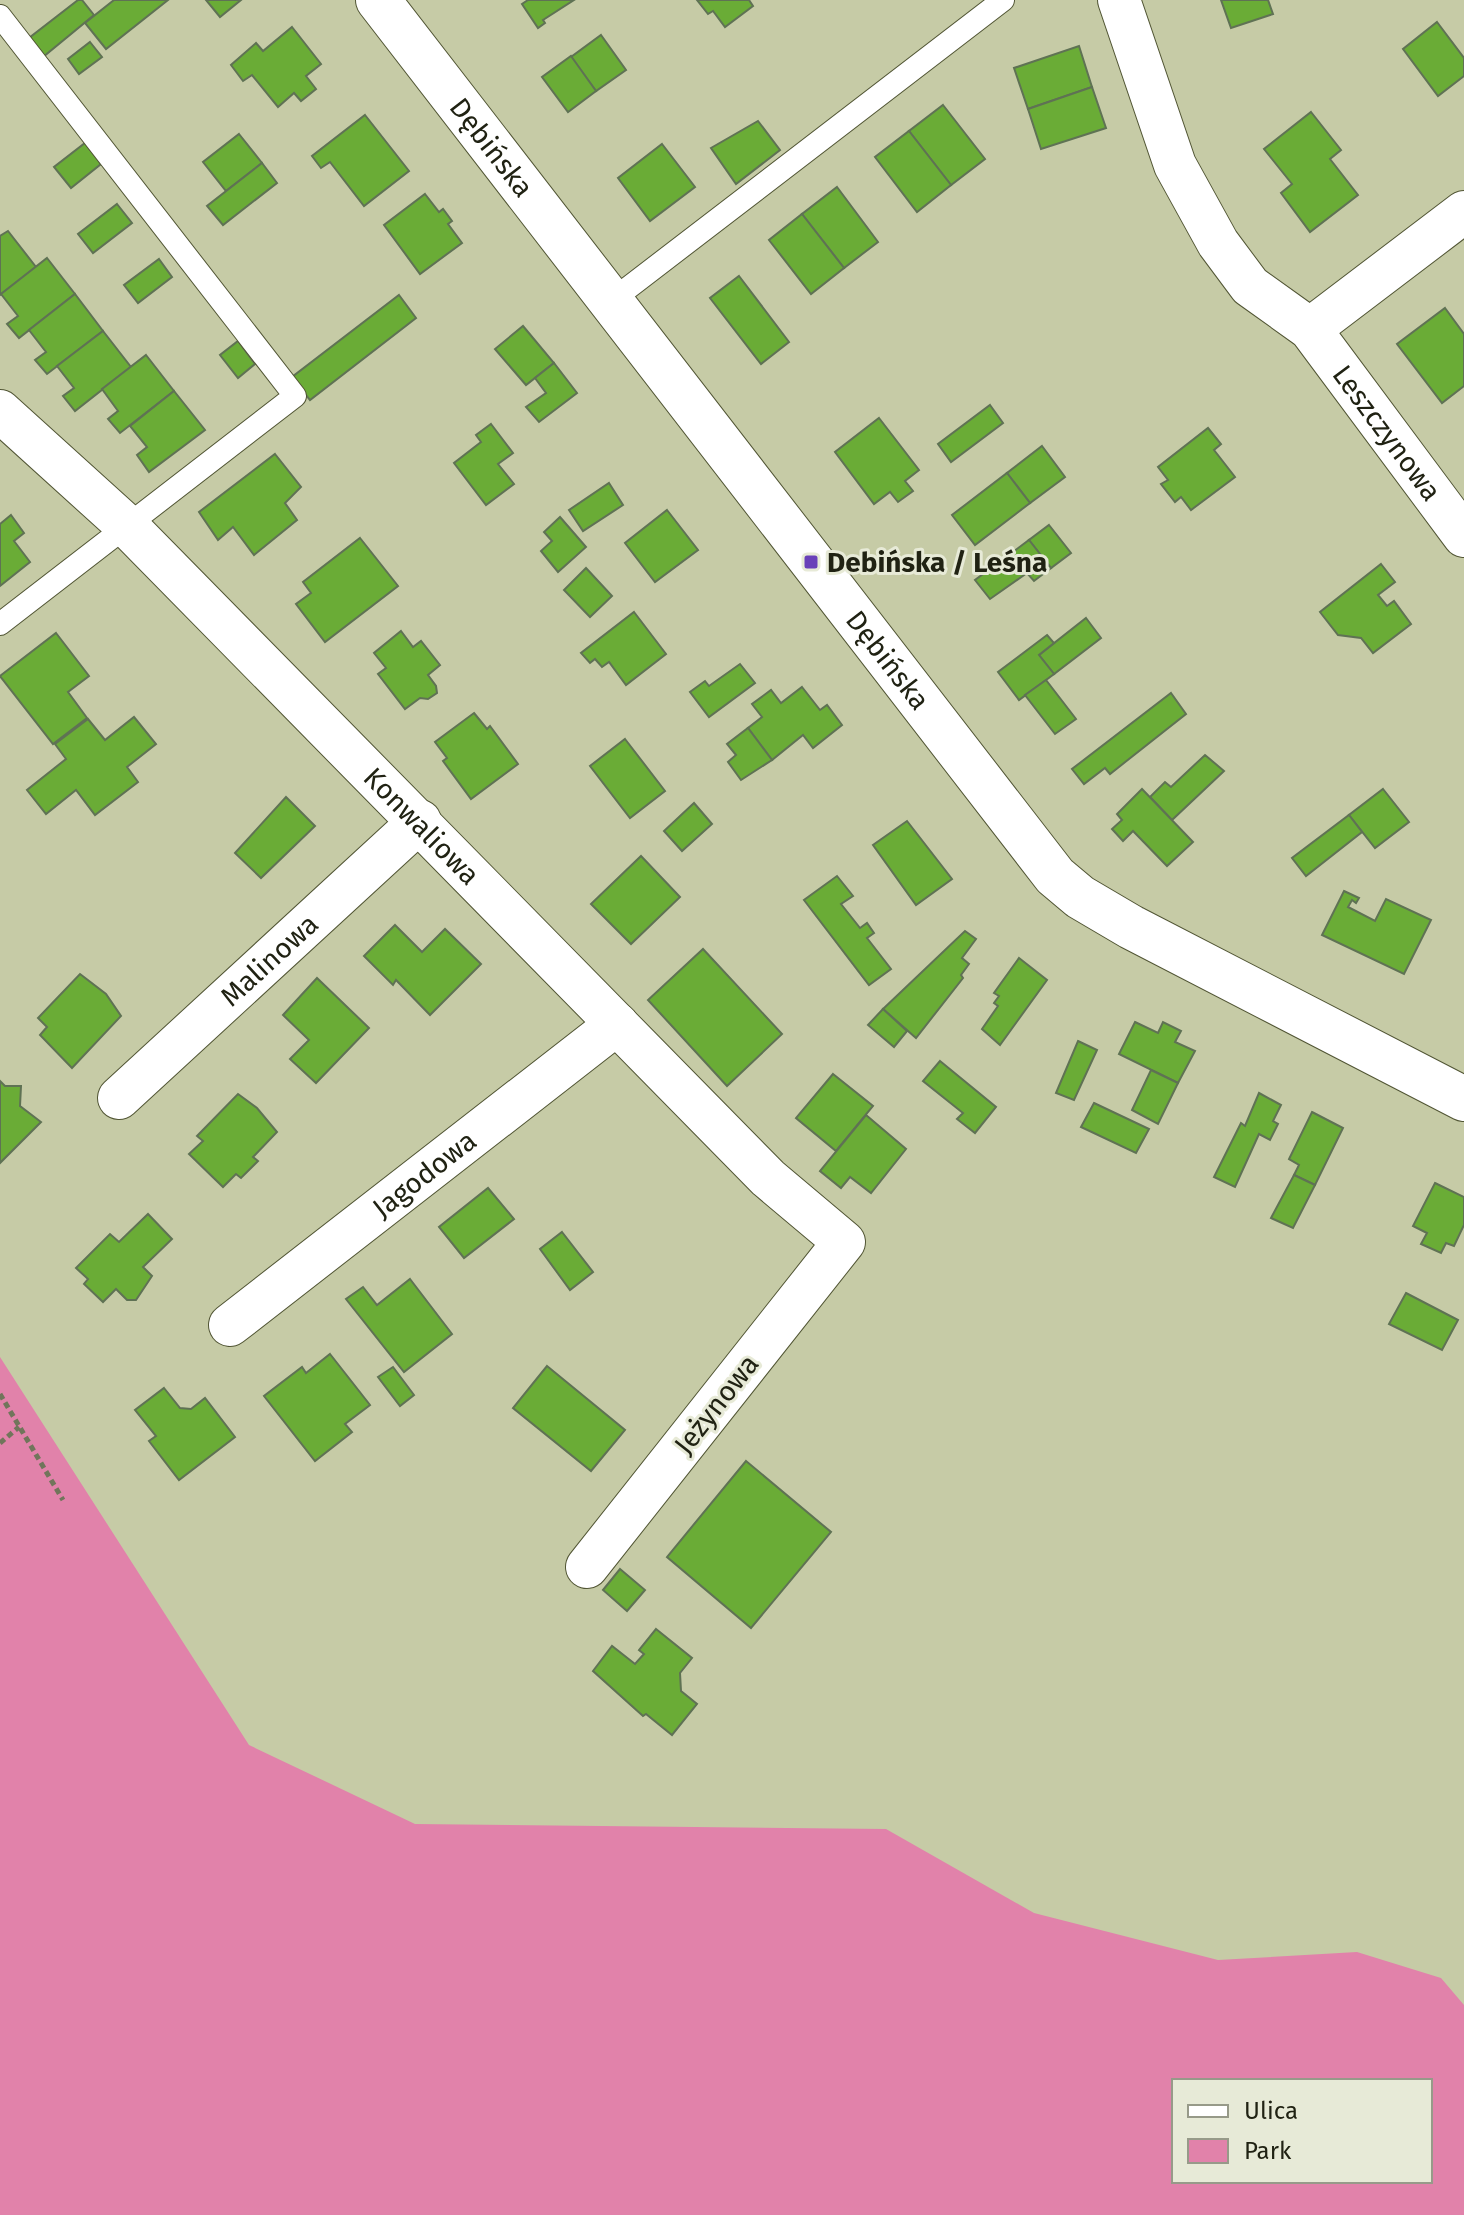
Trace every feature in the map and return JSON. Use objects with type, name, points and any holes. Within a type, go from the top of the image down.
[{"type":"street","name":"Dębińska","points":[[378,0],[1055,876],[1080,897],[1131,927],[1464,1099]]},
{"type":"street","name":"Leszczynowa","points":[[1119,0],[1175,165],[1218,243],[1250,286],[1310,329],[1464,536]]},
{"type":"street","points":[[1310,329],[1464,212]]},
{"type":"street","name":"Konwaliowa","points":[[0,411],[128,527],[768,1178],[844,1242]]},
{"type":"street","name":"Malinowa","points":[[119,1098],[420,821]]},
{"type":"street","name":"Jagodowa","points":[[230,1325],[617,1024]]},
{"type":"street","name":"Jeżynowa","points":[[587,1567],[844,1242]]},
{"type":"lane","points":[[611,301],[1003,0]]},
{"type":"lane","points":[[0,16],[295,396],[0,624]]},
{"type":"path","points":[[0,1394],[63,1500]]},
{"type":"path","points":[[0,1443],[19,1427]]},
{"type":"green space","points":[[0,1357],[249,1745],[415,1824],[886,1829],[1034,1913],[1218,1960],[1357,1952],[1441,1978],[1464,2005],[1464,2215],[0,2215]]},
{"type":"building","points":[[82,0],[94,15],[43,57],[29,38]]},
{"type":"building","points":[[114,0],[168,0],[106,49],[85,23]]},
{"type":"building","points":[[206,0],[241,0],[220,17]]},
{"type":"building","points":[[528,0],[574,0],[543,20],[545,23],[538,28],[522,4]]},
{"type":"building","points":[[697,0],[749,0],[753,6],[725,27],[713,11],[708,14]]},
{"type":"building","points":[[1221,0],[1268,0],[1273,14],[1231,28]]},
{"type":"building","points":[[1437,22],[1464,58],[1464,76],[1438,96],[1403,49]]},
{"type":"building","points":[[292,27],[321,64],[306,76],[316,89],[301,101],[294,93],[278,107],[252,75],[243,81],[231,65],[256,43],[263,51]]},
{"type":"building","points":[[601,35],[626,70],[596,91],[571,57]]},
{"type":"building","points":[[90,42],[102,57],[79,74],[68,59]]},
{"type":"building","points":[[1079,46],[1092,87],[1028,109],[1014,68]]},
{"type":"building","points":[[571,56],[596,91],[568,112],[542,77]]},
{"type":"building","points":[[1092,87],[1106,128],[1041,149],[1028,109]]},
{"type":"building","points":[[943,105],[985,159],[951,185],[909,131]]},
{"type":"building","points":[[1311,112],[1341,150],[1330,159],[1358,195],[1310,232],[1281,193],[1292,184],[1264,149]]},
{"type":"building","points":[[365,115],[409,171],[364,206],[330,162],[321,168],[312,156]]},
{"type":"building","points":[[758,121],[780,150],[736,184],[711,148]]},
{"type":"building","points":[[909,131],[951,185],[917,212],[875,157]]},
{"type":"building","points":[[239,134],[262,163],[226,191],[203,162]]},
{"type":"building","points":[[85,143],[101,164],[71,188],[54,167]]},
{"type":"building","points":[[662,144],[695,187],[650,221],[618,178]]},
{"type":"building","points":[[262,163],[277,183],[223,225],[207,206]]},
{"type":"building","points":[[837,187],[878,242],[844,268],[802,214]]},
{"type":"building","points":[[425,194],[439,212],[443,209],[452,221],[448,224],[462,243],[420,274],[384,225]]},
{"type":"building","points":[[117,204],[132,223],[93,253],[78,234]]},
{"type":"building","points":[[802,214],[844,268],[811,294],[769,240]]},
{"type":"building","points":[[8,231],[36,267],[0,295],[0,236]]},
{"type":"building","points":[[47,258],[75,294],[19,338],[7,324],[18,316],[1,294]]},
{"type":"building","points":[[159,259],[172,277],[138,303],[124,285]]},
{"type":"building","points":[[739,276],[789,342],[761,364],[710,298]]},
{"type":"building","points":[[75,294],[103,331],[47,374],[35,360],[46,352],[29,330]]},
{"type":"building","points":[[399,295],[416,318],[310,400],[292,377]]},
{"type":"building","points":[[1445,308],[1464,334],[1464,386],[1442,403],[1397,344]]},
{"type":"building","points":[[523,326],[554,363],[526,385],[495,349]]},
{"type":"building","points":[[103,331],[131,367],[75,411],[63,396],[74,388],[57,366]]},
{"type":"building","points":[[238,341],[255,364],[238,378],[220,355]]},
{"type":"building","points":[[146,355],[174,391],[120,433],[108,419],[118,411],[102,389]]},
{"type":"building","points":[[554,363],[577,393],[539,422],[526,407],[546,393],[535,378]]},
{"type":"building","points":[[174,391],[205,430],[149,472],[137,455],[147,447],[130,426]]},
{"type":"building","points":[[990,405],[1003,423],[951,462],[938,444]]},
{"type":"building","points":[[879,418],[919,470],[905,481],[913,491],[898,502],[890,492],[874,504],[835,452]]},
{"type":"building","points":[[491,424],[513,453],[498,464],[514,484],[486,505],[454,463],[481,442],[476,435]]},
{"type":"building","points":[[1208,428],[1221,444],[1214,450],[1235,477],[1191,510],[1181,497],[1175,502],[1161,484],[1168,480],[1158,467]]},
{"type":"building","points":[[1042,446],[1065,477],[1030,503],[1007,473]]},
{"type":"building","points":[[275,454],[301,487],[285,503],[297,520],[254,555],[233,527],[218,540],[199,512]]},
{"type":"building","points":[[1007,473],[1030,503],[975,545],[952,515]]},
{"type":"building","points":[[609,483],[623,505],[583,531],[569,510]]},
{"type":"building","points":[[667,510],[698,550],[655,582],[625,543]]},
{"type":"building","points":[[11,515],[24,533],[14,541],[30,562],[0,586],[0,524]]},
{"type":"building","points":[[560,517],[586,547],[558,572],[541,551],[552,541],[544,532]]},
{"type":"building","points":[[1049,525],[1071,553],[1051,568],[1029,540]]},
{"type":"building","points":[[360,538],[398,586],[325,642],[296,604],[311,593],[303,582]]},
{"type":"building","points":[[1029,540],[1051,568],[1034,581],[1027,573],[990,599],[975,580]]},
{"type":"building","points":[[1381,564],[1395,582],[1378,595],[1387,606],[1394,601],[1411,624],[1373,653],[1361,638],[1338,635],[1320,612]]},
{"type":"building","points":[[586,568],[612,596],[590,617],[564,590]]},
{"type":"building","points":[[634,612],[666,654],[626,685],[609,662],[602,667],[595,659],[590,663],[581,653]]},
{"type":"building","points":[[1086,618],[1101,638],[1054,674],[1039,655]]},
{"type":"building","points":[[401,631],[413,647],[421,641],[440,665],[428,675],[437,693],[428,699],[420,698],[405,709],[378,674],[386,668],[374,653]]},
{"type":"building","points":[[56,633],[89,676],[68,692],[87,718],[53,744],[0,676]]},
{"type":"building","points":[[1047,635],[1054,643],[1039,655],[1054,674],[1019,700],[998,672]]},
{"type":"building","points":[[740,664],[755,683],[709,717],[690,692],[705,681],[709,686]]},
{"type":"building","points":[[1046,680],[1076,719],[1055,734],[1025,695]]},
{"type":"building","points":[[802,687],[820,710],[827,705],[842,725],[813,748],[803,735],[772,760],[748,728],[762,717],[752,704],[771,690],[781,703]]},
{"type":"building","points":[[1171,693],[1186,714],[1110,774],[1105,768],[1084,784],[1072,769]]},
{"type":"building","points":[[474,713],[487,729],[490,726],[518,764],[471,799],[443,761],[447,758],[435,742]]},
{"type":"building","points":[[134,717],[156,744],[127,767],[138,782],[95,815],[76,790],[46,814],[27,790],[66,759],[55,744],[88,719],[105,740]]},
{"type":"building","points":[[748,728],[772,760],[741,780],[728,762],[736,755],[727,744]]},
{"type":"building","points":[[625,739],[665,791],[630,818],[590,766]]},
{"type":"building","points":[[1205,755],[1224,771],[1172,820],[1150,797],[1165,782],[1171,787]]},
{"type":"building","points":[[1142,789],[1193,842],[1167,866],[1133,831],[1123,841],[1112,829],[1122,820],[1117,814]]},
{"type":"building","points":[[1383,789],[1409,822],[1375,848],[1349,815]]},
{"type":"building","points":[[286,797],[315,826],[261,878],[235,853]]},
{"type":"building","points":[[694,803],[712,824],[682,851],[664,831]]},
{"type":"building","points":[[1349,815],[1362,832],[1306,876],[1292,858]]},
{"type":"building","points":[[907,821],[952,879],[916,905],[873,845]]},
{"type":"building","points":[[641,856],[680,897],[631,944],[591,904]]},
{"type":"building","points":[[837,876],[853,896],[841,904],[860,928],[867,923],[874,933],[867,938],[891,969],[869,985],[804,900]]},
{"type":"building","points":[[1344,891],[1359,898],[1356,903],[1352,900],[1348,907],[1375,921],[1386,899],[1431,920],[1404,974],[1322,935]]},
{"type":"building","points":[[395,925],[422,952],[445,929],[481,964],[430,1015],[396,980],[393,985],[364,956]]},
{"type":"building","points":[[965,931],[976,939],[962,958],[969,964],[961,975],[963,978],[916,1038],[883,1009]]},
{"type":"building","points":[[703,949],[782,1034],[727,1086],[648,1000]]},
{"type":"building","points":[[1019,958],[1047,980],[1000,1045],[982,1029],[998,1006],[994,1003],[999,996],[994,993]]},
{"type":"building","points":[[80,974],[106,994],[121,1016],[72,1068],[40,1035],[47,1027],[38,1018]]},
{"type":"building","points":[[317,978],[369,1028],[316,1083],[290,1059],[309,1040],[283,1015]]},
{"type":"building","points":[[883,1009],[907,1031],[894,1047],[868,1025]]},
{"type":"building","points":[[1135,1022],[1158,1033],[1163,1022],[1181,1031],[1175,1042],[1195,1051],[1178,1083],[1119,1054]]},
{"type":"building","points":[[1078,1041],[1097,1050],[1074,1100],[1056,1093]]},
{"type":"building","points":[[940,1061],[996,1107],[975,1133],[957,1119],[963,1113],[923,1081]]},
{"type":"building","points":[[1151,1070],[1178,1083],[1158,1124],[1132,1110]]},
{"type":"building","points":[[833,1074],[873,1106],[836,1151],[796,1118]]},
{"type":"building","points":[[0,1081],[5,1086],[21,1086],[20,1106],[41,1122],[0,1163]]},
{"type":"building","points":[[1259,1093],[1281,1105],[1273,1121],[1278,1124],[1270,1140],[1259,1134],[1235,1187],[1214,1177],[1241,1123],[1245,1126]]},
{"type":"building","points":[[238,1094],[257,1108],[277,1132],[253,1157],[258,1161],[241,1178],[236,1174],[223,1187],[189,1154],[203,1141],[197,1136]]},
{"type":"building","points":[[1094,1103],[1149,1129],[1136,1153],[1081,1127]]},
{"type":"building","points":[[1312,1112],[1343,1128],[1315,1185],[1294,1175],[1299,1165],[1289,1159]]},
{"type":"building","points":[[866,1115],[906,1149],[871,1193],[850,1177],[841,1188],[820,1171]]},
{"type":"building","points":[[1294,1175],[1315,1185],[1293,1228],[1271,1218]]},
{"type":"building","points":[[1435,1183],[1464,1197],[1464,1225],[1454,1246],[1446,1243],[1441,1253],[1421,1244],[1427,1233],[1413,1226]]},
{"type":"building","points":[[488,1188],[514,1219],[464,1258],[439,1227]]},
{"type":"building","points":[[148,1214],[172,1239],[143,1267],[152,1276],[136,1300],[127,1300],[116,1289],[103,1302],[84,1284],[88,1279],[76,1268],[110,1234],[119,1242]]},
{"type":"building","points":[[562,1232],[593,1272],[570,1290],[540,1249]]},
{"type":"building","points":[[410,1279],[452,1334],[404,1372],[346,1299],[363,1287],[377,1305]]},
{"type":"building","points":[[1406,1293],[1458,1320],[1442,1350],[1389,1324]]},
{"type":"building","points":[[330,1354],[370,1405],[345,1424],[352,1432],[315,1461],[264,1396],[302,1367],[306,1373]]},
{"type":"building","points":[[547,1366],[625,1430],[591,1471],[513,1408]]},
{"type":"building","points":[[393,1367],[414,1395],[400,1406],[378,1377]]},
{"type":"building","points":[[164,1388],[180,1408],[191,1409],[205,1398],[235,1437],[179,1480],[149,1441],[156,1436],[135,1410]]},
{"type":"building","points":[[746,1461],[831,1532],[751,1628],[667,1557]]},
{"type":"building","points":[[620,1569],[645,1590],[627,1611],[603,1590]]},
{"type":"building","points":[[656,1629],[692,1658],[680,1673],[681,1691],[697,1704],[672,1735],[646,1714],[643,1716],[593,1671],[612,1646],[635,1664],[644,1654],[639,1650]]},
{"type":"place","name":"Debińska / Leśna","points":[[811,562]]}]
